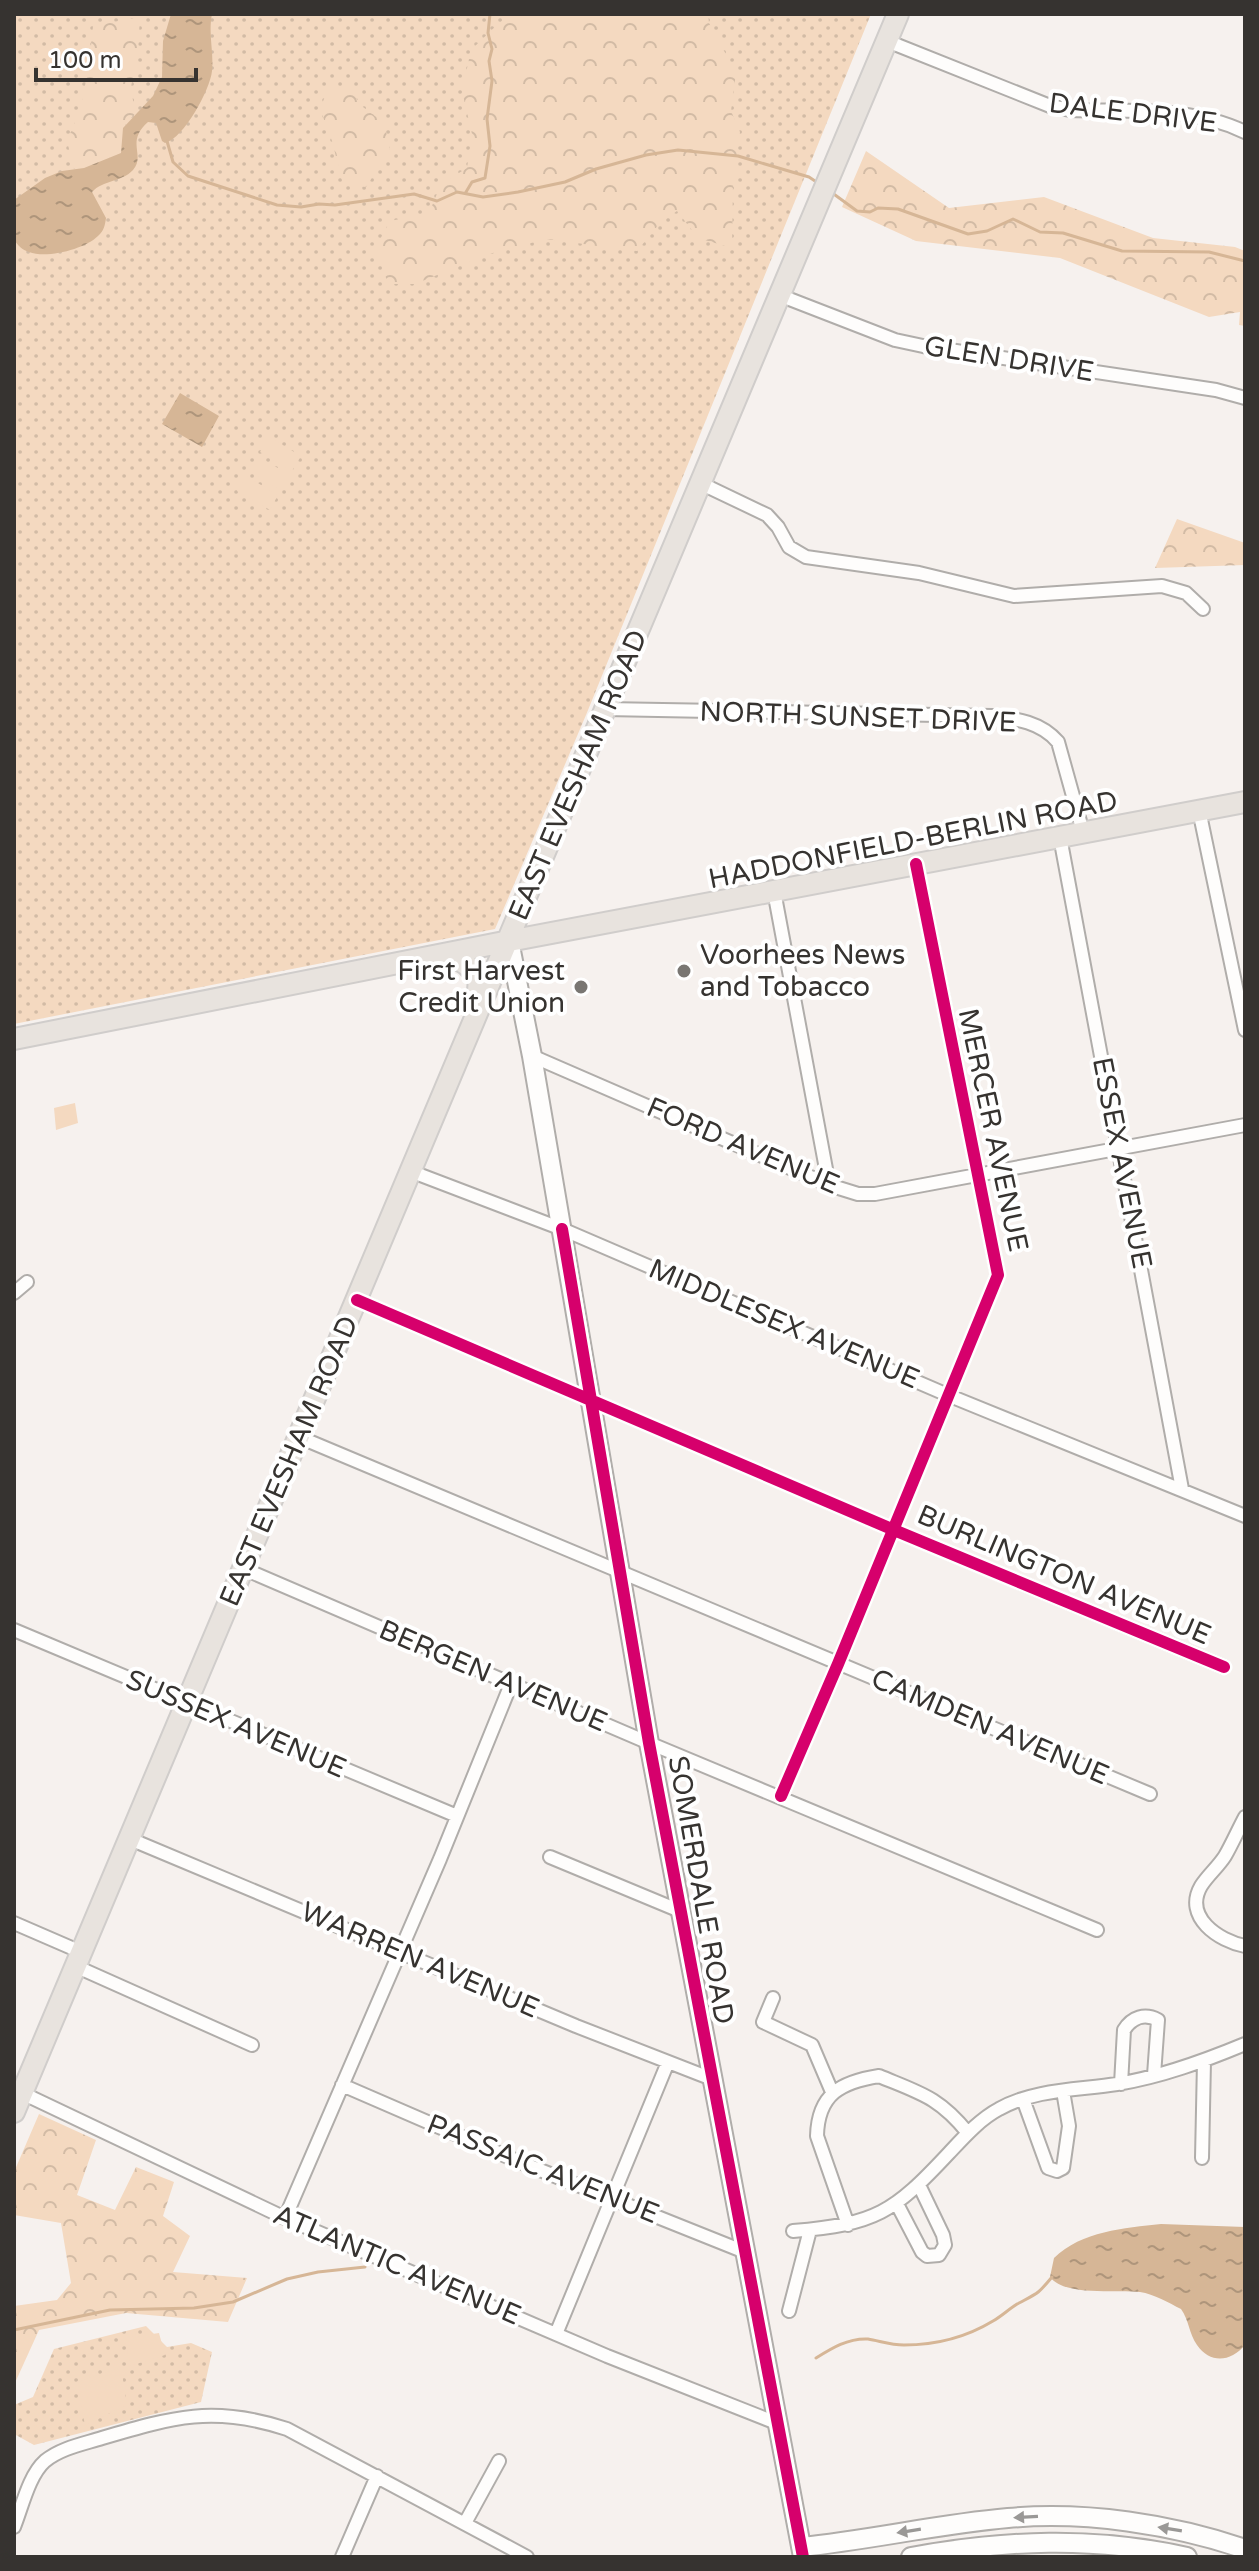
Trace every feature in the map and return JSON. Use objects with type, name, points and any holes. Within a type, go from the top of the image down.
[{"type":"main road","name":"EAST EVESHAM ROAD","points":[[18,2102],[898,14]]},
{"type":"main road","name":"HADDONFIELD-BERLIN ROAD","points":[[14,1039],[509,941],[1245,802]]},
{"type":"main road","points":[[528,894],[533,912],[540,920],[570,930]]},
{"type":"main road","name":"SOMERDALE ROAD","points":[[509,941],[532,1056],[649,1743],[802,2552]]},
{"type":"main road","points":[[438,955],[442,958],[453,956],[479,978],[477,1016]]},
{"type":"main road","points":[[802,2552],[963,2523],[1052,2516],[1177,2530],[1245,2549]]},
{"type":"main road","points":[[911,2557],[1013,2542],[1093,2544],[1187,2557]]},
{"type":"street","name":"DALE DRIVE","points":[[887,41],[1050,106],[1070,110],[1193,115],[1217,120],[1245,132]]},
{"type":"street","name":"GLEN DRIVE","points":[[779,295],[895,340],[1216,390],[1245,398]]},
{"type":"street","points":[[700,483],[767,515],[789,547],[806,557],[919,573],[1014,596],[1162,586],[1186,593],[1203,609]]},
{"type":"street","name":"NORTH SUNSET DRIVE","points":[[605,709],[992,716],[1022,720],[1051,733],[1058,742],[1083,832]]},
{"type":"street","points":[[1199,810],[1245,1030]]},
{"type":"street","name":"ESSEX AVENUE","points":[[1060,837],[1182,1489]]},
{"type":"street","name":"MERCER AVENUE","points":[[781,1796],[998,1275],[916,864]]},
{"type":"street","points":[[774,891],[829,1185]]},
{"type":"street","name":"FORD AVENUE","points":[[532,1056],[829,1185],[858,1194],[875,1194],[978,1176],[1245,1125]]},
{"type":"street","name":"MIDDLESEX AVENUE","points":[[410,1171],[562,1229],[950,1396],[1245,1516]]},
{"type":"street","points":[[14,1293],[27,1282]]},
{"type":"street","name":"BURLINGTON AVENUE","points":[[357,1300],[894,1530],[1224,1667]]},
{"type":"street","name":"CAMDEN AVENUE","points":[[299,1437],[1150,1794]]},
{"type":"street","name":"BERGEN AVENUE","points":[[244,1569],[1097,1930]]},
{"type":"street","name":"SUSSEX AVENUE","points":[[14,1630],[457,1816]]},
{"type":"street","points":[[285,2218],[511,1684]]},
{"type":"street","points":[[1245,1817],[1223,1860],[1201,1886],[1198,1896],[1200,1918],[1207,1927],[1227,1941],[1245,1946]]},
{"type":"street","name":"WARREN AVENUE","points":[[130,1839],[712,2079]]},
{"type":"street","points":[[550,1857],[680,1911]]},
{"type":"street","points":[[14,1923],[78,1959],[252,2045]]},
{"type":"street","points":[[773,1998],[763,2022],[812,2045],[832,2092]]},
{"type":"street","points":[[1121,2084],[1124,2030],[1139,2017],[1158,2020],[1154,2075]]},
{"type":"street","points":[[793,2231],[848,2225],[876,2216],[897,2204],[989,2115],[1023,2099],[1121,2084],[1204,2061],[1245,2044]]},
{"type":"street","points":[[1202,2158],[1204,2061]]},
{"type":"street","points":[[556,2334],[668,2062]]},
{"type":"street","points":[[848,2225],[817,2136],[818,2120],[832,2092],[879,2076],[941,2103],[968,2133]]},
{"type":"street","name":"PASSAIC AVENUE","points":[[342,2085],[515,2160],[745,2252]]},
{"type":"street","points":[[1023,2099],[1048,2168],[1057,2171],[1063,2168],[1069,2126],[1063,2091]]},
{"type":"street","name":"ATLANTIC AVENUE","points":[[18,2102],[556,2334],[779,2424]]},
{"type":"street","points":[[897,2204],[922,2252],[927,2256],[939,2255],[945,2245],[943,2235],[919,2185]]},
{"type":"street","points":[[789,2311],[810,2230]]},
{"type":"street","points":[[14,2527],[38,2469],[47,2459],[67,2449],[196,2415],[221,2414],[257,2419],[287,2429],[527,2557]]},
{"type":"street","points":[[465,2523],[499,2461]]},
{"type":"street","points":[[342,2557],[377,2476]]},
{"type":"green space","points":[[14,14],[871,14],[586,715],[495,929],[14,1024]]},
{"type":"green space","points":[[514,14],[708,14],[709,23],[736,73],[731,111],[740,132],[733,180],[732,248],[698,238],[677,211],[660,223],[637,251],[546,239],[489,254],[415,284],[388,284],[376,247],[390,221],[429,213],[441,184],[467,168],[472,134],[462,91],[471,50],[499,23]]},
{"type":"green space","points":[[140,17],[131,87],[135,114],[124,128],[121,153],[74,169],[67,141],[80,110],[93,26]]},
{"type":"green space","points":[[329,86],[348,87],[363,107],[384,123],[390,149],[366,187],[343,184],[320,109]]},
{"type":"green space","points":[[866,151],[949,208],[1044,197],[1153,238],[1235,247],[1245,251],[1245,326],[1239,325],[1240,312],[1209,317],[1060,258],[916,241],[842,207]]},
{"type":"green space","points":[[269,437],[301,456],[292,471],[260,452]]},
{"type":"green space","points":[[257,456],[290,475],[281,490],[249,471]]},
{"type":"green space","points":[[246,476],[278,495],[270,510],[237,491]]},
{"type":"green space","points":[[1177,519],[1245,543],[1245,565],[1155,568]]},
{"type":"green space","points":[[75,1103],[78,1123],[56,1130],[54,1108]]},
{"type":"green space","points":[[39,2114],[96,2140],[77,2195],[115,2210],[136,2167],[174,2182],[163,2216],[190,2236],[173,2272],[247,2278],[228,2322],[126,2313],[39,2330],[14,2385],[14,2306],[57,2300],[71,2283],[61,2223],[14,2215],[14,2172]]},
{"type":"green space","points":[[146,2326],[167,2347],[191,2343],[212,2352],[201,2402],[34,2445],[14,2434],[14,2405],[33,2397],[54,2349]]},
{"type":"green space","points":[[159,2333],[165,2355],[130,2366],[125,2338]]},
{"type":"green space","points":[[121,2367],[127,2405],[85,2425],[76,2382]]},
{"type":"water","points":[[171,14],[212,14],[212,71],[195,112],[180,132],[165,143],[156,123],[148,122],[141,129],[137,142],[138,159],[133,170],[92,192],[106,218],[103,230],[92,241],[65,252],[37,254],[24,250],[14,240],[14,200],[45,178],[62,171],[84,168],[121,153],[123,128],[153,96],[162,77],[163,41]]},
{"type":"water","points":[[180,393],[219,416],[202,447],[162,424]]},
{"type":"water","points":[[1161,2224],[1245,2227],[1245,2345],[1233,2355],[1214,2358],[1202,2351],[1194,2341],[1181,2309],[1156,2297],[1140,2292],[1079,2290],[1057,2283],[1050,2277],[1054,2258],[1077,2242],[1104,2232]]},
{"type":"waterway","points":[[466,192],[472,182],[485,178],[490,146],[487,119],[492,81],[489,61],[492,49],[488,33],[490,14]]},
{"type":"waterway","points":[[167,141],[173,162],[188,176],[277,205],[301,207],[414,194],[437,201],[457,192],[483,197],[518,192],[565,182],[596,169],[646,155],[678,150],[738,156],[809,177],[818,183]]},
{"type":"waterway","points":[[831,192],[857,211],[898,209],[968,234],[987,231],[1013,219],[1040,232],[1063,233],[1122,251],[1209,252],[1245,261]]},
{"type":"waterway","points":[[14,2330],[110,2310],[194,2308],[233,2302],[287,2279],[365,2267]]},
{"type":"waterway","points":[[816,2358],[854,2340],[916,2345],[961,2336],[993,2321],[1034,2295],[1052,2277]]},
{"type":"cycle path","points":[[781,1796],[998,1275],[916,864]]},
{"type":"cycle path","points":[[562,1229],[649,1743],[803,2557]]},
{"type":"cycle path","points":[[357,1300],[894,1530],[1224,1667]]},
{"type":"place","name":"Voorhees News and Tobacco","points":[[684,971]]},
{"type":"place","name":"First Harvest Credit Union","points":[[581,987]]}]
